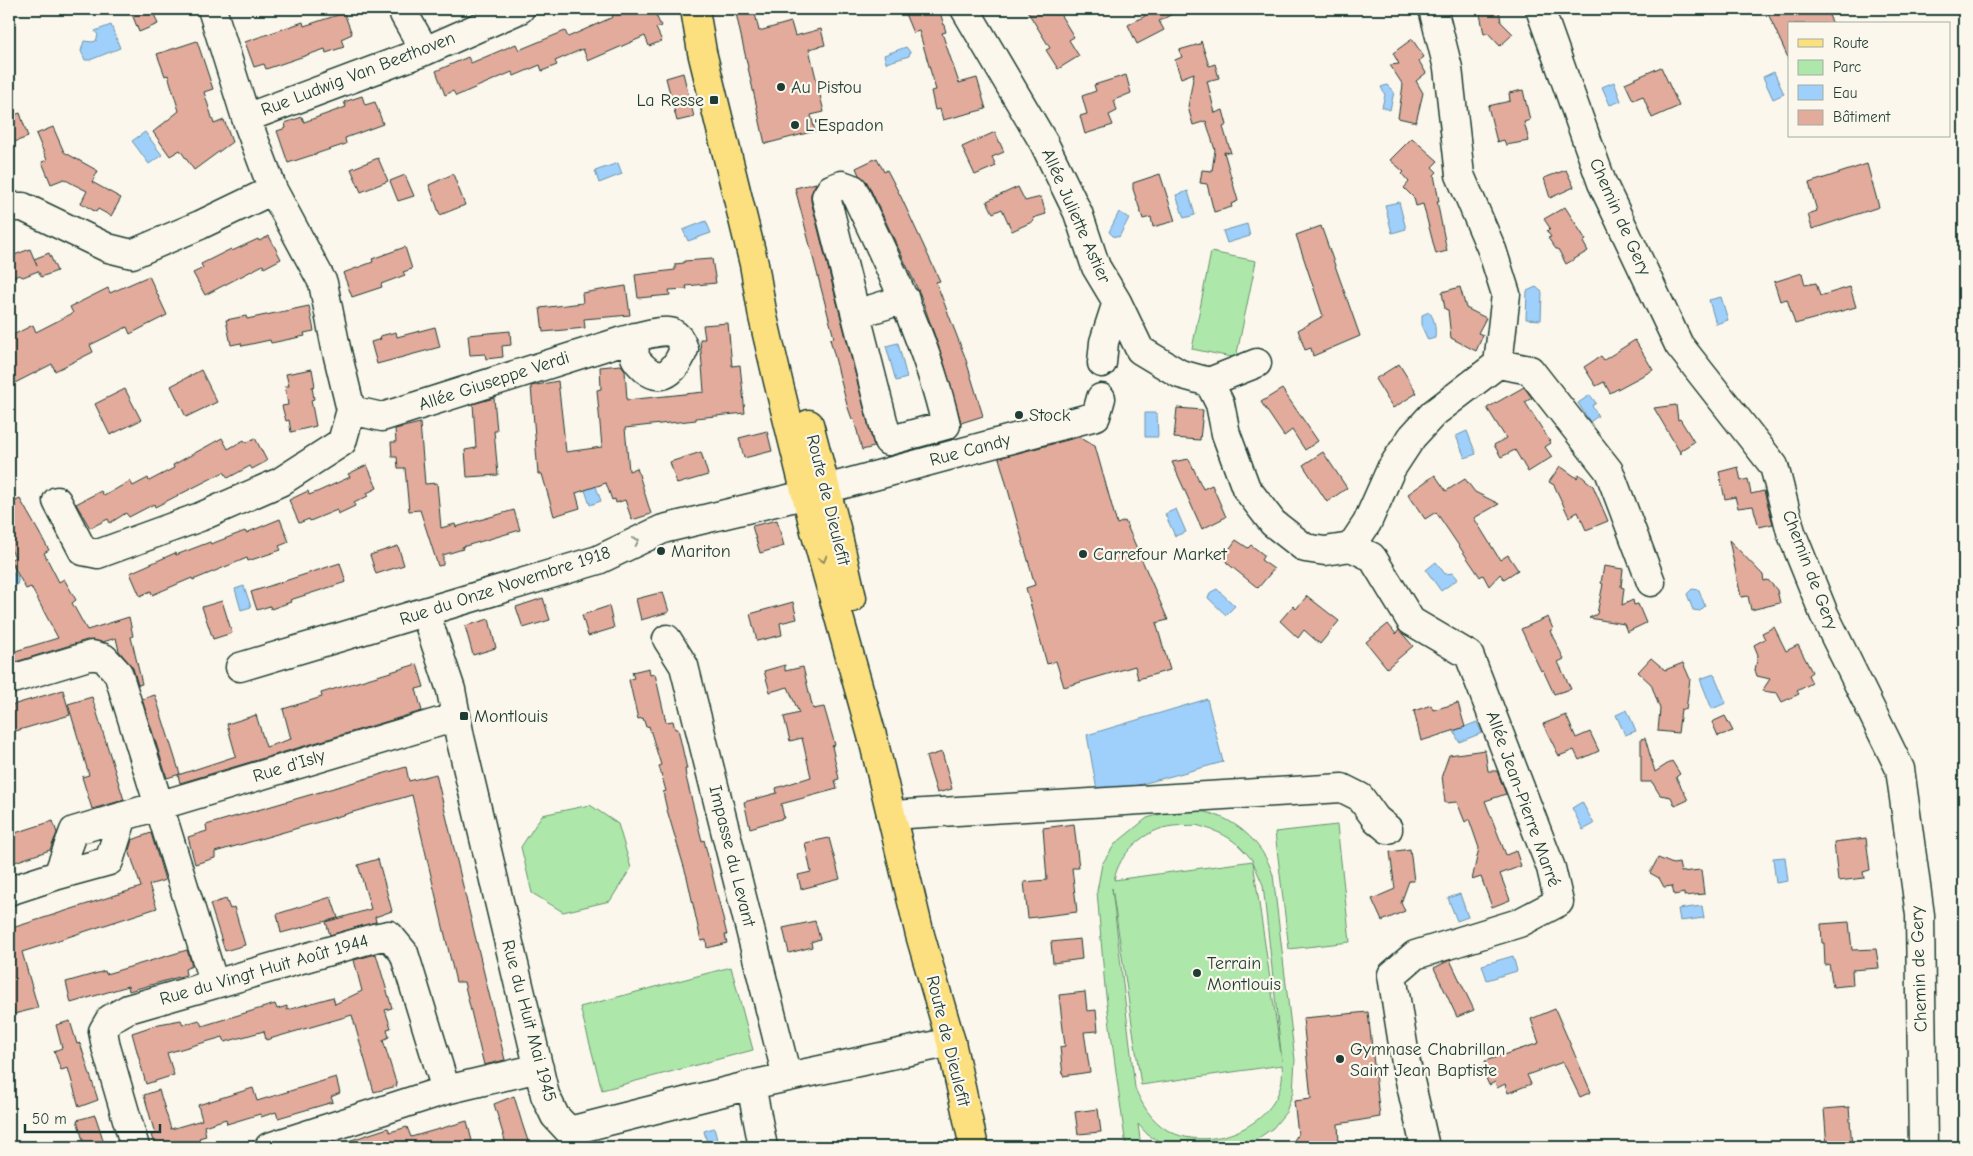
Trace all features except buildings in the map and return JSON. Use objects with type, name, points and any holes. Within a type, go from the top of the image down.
[{"type":"main road","name":"Route de Dieulefit","points":[[684,9],[702,52]]},
{"type":"main road","name":"Route de Dieulefit","points":[[695,9],[702,52],[754,264],[763,316],[775,367]]},
{"type":"main road","name":"Route de Dieulefit","points":[[754,264],[778,318],[796,374],[820,508],[815,531],[874,743],[920,936],[964,1147]]},
{"type":"main road","name":"Route de Dieulefit","points":[[816,492],[856,614],[874,743]]},
{"type":"main road","name":"Route de Dieulefit","points":[[943,1044],[974,1147]]},
{"type":"street","name":"Rue Ludwig Van Beethoven","points":[[212,9],[246,118],[425,51],[520,9]]},
{"type":"street","points":[[404,9],[404,14],[425,51]]},
{"type":"street","name":"Allée Juliette Astier","points":[[965,9],[1044,143],[1078,213],[1096,267],[1117,302],[1140,350],[1180,374],[1209,382]]},
{"type":"street","points":[[1256,362],[1209,382],[1220,404],[1226,434],[1246,488],[1274,523],[1305,548],[1326,551],[1351,547],[1367,523],[1391,469],[1412,437],[1434,413],[1498,364],[1506,294],[1492,250],[1460,175],[1448,68],[1433,9]]},
{"type":"street","name":"Chemin de Gery","points":[[1540,9],[1602,183],[1680,345],[1774,466],[1791,532],[1824,614],[1900,769],[1920,915],[1923,1147]]},
{"type":"street","points":[[56,501],[84,551],[98,554],[200,517],[280,482],[342,442],[352,410],[336,348],[323,283],[273,190],[246,118]]},
{"type":"street","points":[[842,185],[853,189],[905,300],[940,400],[946,425],[888,441],[826,197],[831,189],[842,185]]},
{"type":"street","points":[[9,207],[23,206],[108,248],[132,254],[200,225],[273,190]]},
{"type":"street","points":[[856,314],[905,300]]},
{"type":"street","points":[[1102,363],[1104,342],[1117,302]]},
{"type":"street","name":"Allée Giuseppe Verdi","points":[[352,410],[382,417],[635,337]]},
{"type":"street","points":[[1498,364],[1530,370],[1609,471],[1651,582]]},
{"type":"street","points":[[775,367],[788,382],[806,457],[814,475],[816,492]]},
{"type":"street","name":"Rue Candy","points":[[816,492],[1096,416],[1101,398]]},
{"type":"street","points":[[920,432],[926,462]]},
{"type":"street","name":"Rue du Onze Novembre 1918","points":[[240,667],[598,560],[663,529],[816,492]]},
{"type":"street","name":"Allée Jean-Pierre Marré","points":[[1351,547],[1372,557],[1412,621],[1469,655],[1551,868],[1559,902],[1519,923],[1415,956],[1392,975],[1406,1062],[1425,1147]]},
{"type":"street","name":"Rue du Huit Mai 1945","points":[[425,612],[451,690],[545,1095],[555,1116],[569,1131],[750,1085],[943,1044]]},
{"type":"street","name":"Impasse du Levant","points":[[667,639],[684,666],[787,1077]]},
{"type":"street","points":[[9,680],[92,655],[104,658],[118,673],[214,984]]},
{"type":"street","name":"Rue d'Isly","points":[[58,875],[74,831],[456,716]]},
{"type":"street","points":[[891,814],[1342,788],[1360,797],[1376,819],[1388,829]]},
{"type":"street","points":[[9,891],[109,861],[123,816]]},
{"type":"street","name":"Rue du Vingt Huit Août 1944","points":[[135,1147],[106,1047],[103,1031],[110,1019],[128,1009],[390,935],[404,953],[446,1090]]},
{"type":"street","points":[[269,1147],[446,1090],[539,1068]]},
{"type":"street","points":[[750,1085],[763,1147]]},
{"type":"green space","points":[[1211,252],[1256,261],[1236,358],[1192,349]]},
{"type":"green space","points":[[590,805],[618,824],[631,868],[610,901],[563,912],[532,893],[521,847],[542,815]]},
{"type":"green space","name":"Terrain Montlouis","points":[[1171,811],[1198,811],[1223,818],[1245,832],[1254,841],[1262,852],[1273,875],[1295,1060],[1293,1092],[1286,1112],[1273,1128],[1241,1147],[1170,1147],[1148,1135],[1138,1124],[1141,1147],[1126,1147],[1105,988],[1097,891],[1102,864],[1115,844],[1147,818]],"holes":[[[1196,825],[1228,837],[1253,861],[1114,880],[1121,861],[1127,852],[1143,837],[1163,828]],[[1253,862],[1263,885],[1282,1061]],[[1112,888],[1141,1085],[1282,1065],[1281,1085],[1273,1102],[1261,1117],[1244,1128],[1225,1136],[1205,1139],[1185,1137],[1167,1130],[1156,1122],[1148,1112],[1135,1088]]]},
{"type":"green space","points":[[1337,825],[1350,942],[1289,949],[1275,832]]},
{"type":"green space","points":[[731,967],[753,1050],[602,1090],[580,1007]]},
{"type":"water","points":[[111,25],[120,48],[90,60],[85,60],[81,51],[84,41],[96,41],[98,35],[95,31]]},
{"type":"water","points":[[906,47],[910,52],[909,56],[886,63],[884,55]]},
{"type":"water","points":[[1774,72],[1784,94],[1773,99],[1763,77]]},
{"type":"water","points":[[1614,82],[1621,101],[1610,105],[1602,87]]},
{"type":"water","points":[[1387,85],[1394,92],[1390,110],[1382,107],[1385,95],[1381,87]]},
{"type":"water","points":[[145,132],[162,155],[149,164],[132,141]]},
{"type":"water","points":[[618,163],[622,174],[599,183],[595,171]]},
{"type":"water","points":[[1188,191],[1195,215],[1184,218],[1176,195]]},
{"type":"water","points":[[1399,202],[1406,229],[1392,233],[1385,205]]},
{"type":"water","points":[[1119,212],[1129,218],[1119,237],[1113,236],[1109,232]]},
{"type":"water","points":[[706,221],[711,233],[688,241],[683,230]]},
{"type":"water","points":[[1247,224],[1250,236],[1227,243],[1223,231]]},
{"type":"water","points":[[1536,287],[1542,292],[1541,320],[1526,319],[1527,291]]},
{"type":"water","points":[[1721,297],[1728,320],[1716,324],[1709,300]]},
{"type":"water","points":[[1429,312],[1434,321],[1435,338],[1428,340],[1422,327],[1422,315]]},
{"type":"water","points":[[898,343],[907,378],[896,381],[886,346]]},
{"type":"water","points":[[1590,395],[1596,403],[1592,406],[1598,416],[1590,422],[1578,403]]},
{"type":"water","points":[[1145,413],[1157,413],[1158,437],[1145,437]]},
{"type":"water","points":[[1467,431],[1476,454],[1465,458],[1456,436]]},
{"type":"water","points":[[594,481],[601,501],[590,505],[583,484]]},
{"type":"water","points":[[1176,509],[1186,532],[1175,536],[1165,514]]},
{"type":"water","points":[[1436,562],[1445,574],[1453,573],[1458,579],[1441,591],[1426,570]]},
{"type":"water","points":[[9,570],[17,575],[18,580],[16,586],[9,590]]},
{"type":"water","points":[[244,586],[251,607],[241,610],[235,589]]},
{"type":"water","points":[[1217,589],[1235,606],[1226,615],[1208,598],[1211,592]]},
{"type":"water","points":[[1692,589],[1699,590],[1705,606],[1700,611],[1693,610],[1687,594]]},
{"type":"water","points":[[1714,674],[1726,703],[1712,709],[1700,679]]},
{"type":"water","points":[[1207,699],[1223,762],[1098,796],[1087,735]]},
{"type":"water","points":[[1627,710],[1636,731],[1625,735],[1616,715]]},
{"type":"water","points":[[1477,722],[1482,733],[1459,742],[1454,731]]},
{"type":"water","points":[[1582,802],[1594,824],[1583,830],[1572,808]]},
{"type":"water","points":[[1785,857],[1788,881],[1776,883],[1773,858]]},
{"type":"water","points":[[1460,894],[1468,917],[1457,921],[1448,898]]},
{"type":"water","points":[[1702,906],[1704,918],[1680,921],[1678,909]]},
{"type":"water","points":[[1513,956],[1517,971],[1487,980],[1482,965]]},
{"type":"water","points":[[714,1128],[719,1147],[708,1147],[704,1131]]},
{"type":"place","name":"Au Pistou","points":[[781,87]]},
{"type":"place","name":"La Resse","points":[[714,100]]},
{"type":"place","name":"L'Espadon","points":[[795,125]]},
{"type":"place","name":"Stock","points":[[1019,415]]},
{"type":"place","name":"Mariton","points":[[661,551]]},
{"type":"place","name":"Carrefour Market","points":[[1083,554]]},
{"type":"place","name":"Montlouis","points":[[464,716]]},
{"type":"place","name":"Terrain Montlouis","points":[[1197,973]]},
{"type":"place","name":"Gymnase Chabrillan Saint Jean Baptiste","points":[[1340,1059]]}]
